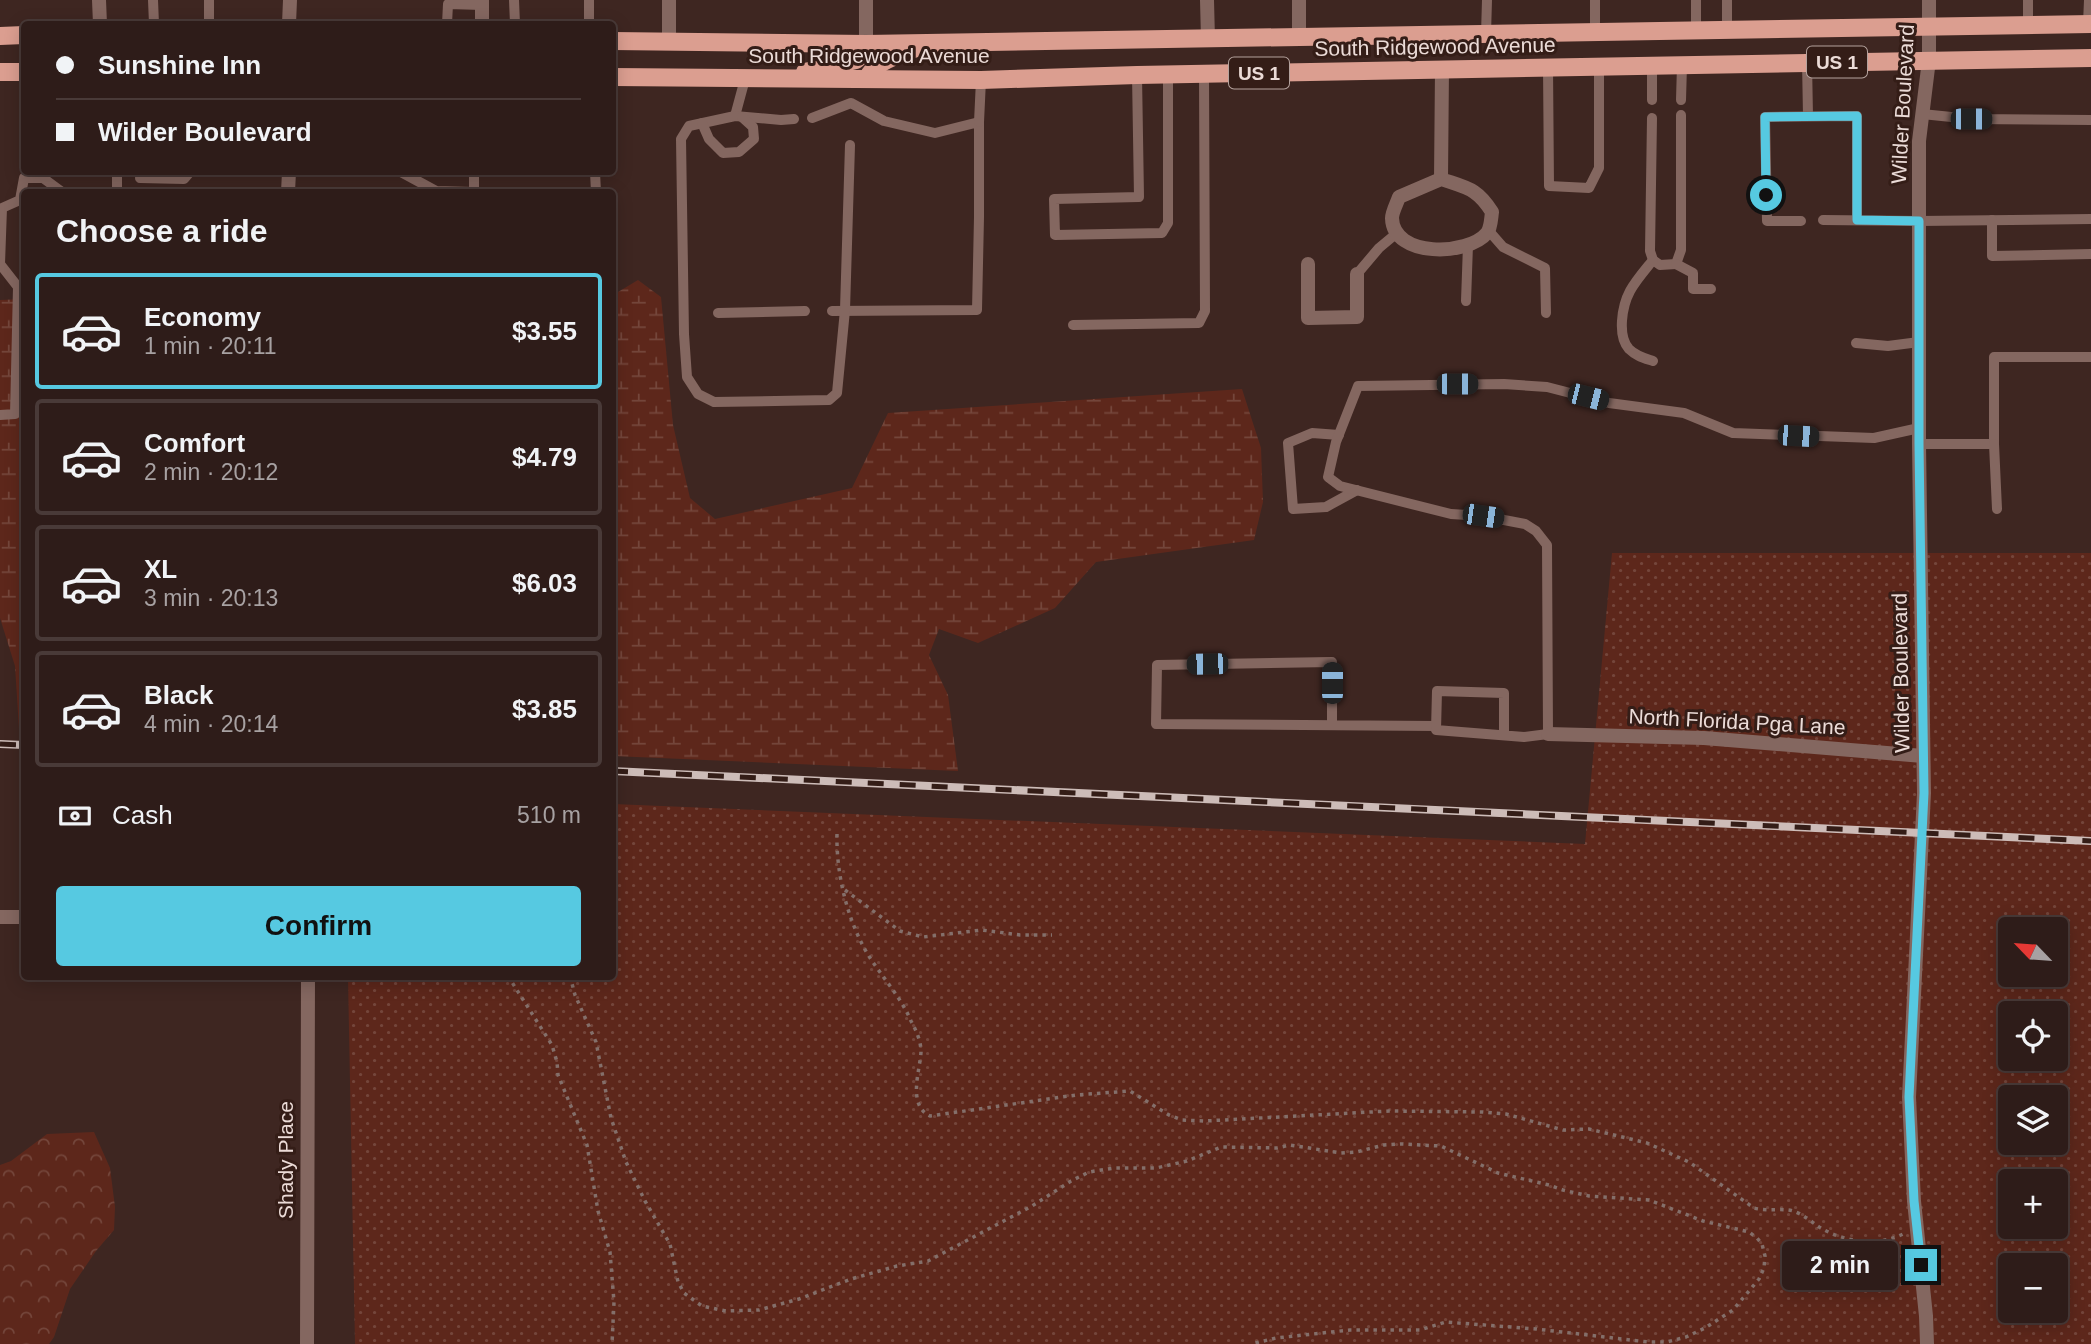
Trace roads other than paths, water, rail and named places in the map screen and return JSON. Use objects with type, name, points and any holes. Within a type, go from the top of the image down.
[{"type":"main road","name":"South Ridgewood Avenue","points":[[616,41],[866,44],[2090,24]]},
{"type":"main road","points":[[0,36],[21,36]]},
{"type":"main road","points":[[860,79],[879,64],[929,43]]},
{"type":"main road","points":[[775,79],[856,60],[863,54],[866,44]]},
{"type":"main road","name":"South Ridgewood Avenue","points":[[616,77],[981,80],[1168,74],[2091,58]]},
{"type":"main road","points":[[0,72],[21,72]]},
{"type":"street","points":[[99,0],[100,21]]},
{"type":"street","points":[[289,0],[289,21]]},
{"type":"street","points":[[668,0],[669,43]]},
{"type":"street","points":[[866,0],[866,44]]},
{"type":"street","points":[[1207,0],[1208,39]]},
{"type":"street","points":[[1298,0],[1299,37]]},
{"type":"street","name":"Wilder Boulevard","points":[[1927,1344],[1915,1214],[1909,1097],[1923,833],[1919,141],[1929,60],[1929,0]]},
{"type":"street","points":[[482,2],[482,21]]},
{"type":"street","points":[[1441,179],[1443,69]]},
{"type":"street","points":[[1441,179],[1468,188],[1482,197],[1492,212],[1489,231],[1475,243],[1468,245],[1426,249],[1408,243],[1397,233],[1392,218],[1399,197],[1441,179]]},
{"type":"street","points":[[1308,264],[1308,318],[1357,317],[1357,274]]},
{"type":"street","name":"North Florida Pga Lane","points":[[1548,734],[1704,738],[1923,756]]},
{"type":"street","points":[[0,917],[21,917]]},
{"type":"street","name":"Shady Place","points":[[307,1344],[308,980]]},
{"type":"lane","points":[[153,0],[154,21]]},
{"type":"lane","points":[[209,0],[209,21]]},
{"type":"lane","points":[[514,0],[514,21]]},
{"type":"lane","points":[[589,0],[589,21]]},
{"type":"lane","points":[[1486,34],[1487,0]]},
{"type":"lane","points":[[1595,0],[1595,32]]},
{"type":"lane","points":[[1696,0],[1696,30]]},
{"type":"lane","points":[[1727,0],[1727,30]]},
{"type":"lane","points":[[2028,0],[2028,24]]},
{"type":"lane","points":[[2089,0],[2090,24]]},
{"type":"lane","points":[[447,21],[447,4],[482,2]]},
{"type":"lane","points":[[1807,62],[1808,116]]},
{"type":"lane","points":[[1652,65],[1652,100]]},
{"type":"lane","points":[[1681,100],[1682,65]]},
{"type":"lane","points":[[1548,67],[1549,186],[1589,188],[1599,168],[1600,66]]},
{"type":"lane","points":[[1136,75],[1139,197],[1054,199],[1055,235],[1162,233],[1168,223],[1168,74]]},
{"type":"lane","points":[[1073,325],[1199,323],[1205,311],[1204,74]]},
{"type":"lane","points":[[738,116],[745,79]]},
{"type":"lane","points":[[851,106],[860,79]]},
{"type":"lane","points":[[832,311],[976,310],[981,80]]},
{"type":"lane","points":[[813,118],[851,106],[884,121],[935,133],[979,122]]},
{"type":"lane","points":[[1922,114],[1971,119],[2091,120]]},
{"type":"lane","points":[[1676,264],[1681,250],[1681,115]]},
{"type":"lane","points":[[702,123],[709,139],[723,153],[739,152],[754,139],[753,127],[738,116]]},
{"type":"lane","points":[[794,119],[738,116],[689,126],[681,139],[687,377],[698,394],[714,402],[829,400],[837,393],[845,310],[850,145]]},
{"type":"lane","points":[[1801,221],[1766,221],[1765,117],[1857,116],[1857,220]]},
{"type":"lane","points":[[1652,118],[1650,251],[1653,260],[1660,265],[1676,264],[1693,273],[1693,289],[1711,289]]},
{"type":"lane","points":[[141,178],[184,180],[188,175]]},
{"type":"lane","points":[[407,175],[432,189]]},
{"type":"lane","points":[[22,189],[24,178],[43,178],[58,189]]},
{"type":"lane","points":[[0,415],[15,414],[18,287],[0,264],[2,208],[20,200],[21,194]]},
{"type":"lane","points":[[1823,220],[2091,219]]},
{"type":"lane","points":[[1992,220],[1992,256],[2091,254]]},
{"type":"lane","points":[[1489,231],[1503,247],[1545,268],[1546,313]]},
{"type":"lane","points":[[1357,274],[1379,248],[1397,233]]},
{"type":"lane","points":[[1466,301],[1468,245]]},
{"type":"lane","points":[[1653,260],[1629,292],[1623,312],[1622,335],[1627,348],[1637,356],[1653,361]]},
{"type":"lane","points":[[718,313],[804,311]]},
{"type":"lane","points":[[684,314],[696,314]]},
{"type":"lane","points":[[1856,343],[1888,346],[1919,342]]},
{"type":"lane","points":[[1881,357],[1888,346]]},
{"type":"lane","points":[[1997,509],[1994,357],[2091,357]]},
{"type":"lane","points":[[1504,734],[1504,693],[1437,691],[1436,730],[1524,737],[1548,734],[1547,545],[1536,531],[1525,524],[1483,516],[1451,514],[1340,486],[1328,477],[1339,435],[1359,386],[1504,384],[1547,387],[1609,403],[1684,413],[1733,433],[1874,438],[1919,428]]},
{"type":"lane","points":[[1339,435],[1312,433],[1287,443],[1293,509],[1326,507],[1357,490]]},
{"type":"lane","points":[[1919,444],[1994,444]]},
{"type":"lane","points":[[1332,725],[1332,662],[1157,665],[1156,724],[1436,726]]},
{"type":"railway","points":[[0,744],[21,745]]},
{"type":"railway","points":[[616,771],[2091,841]]}]
